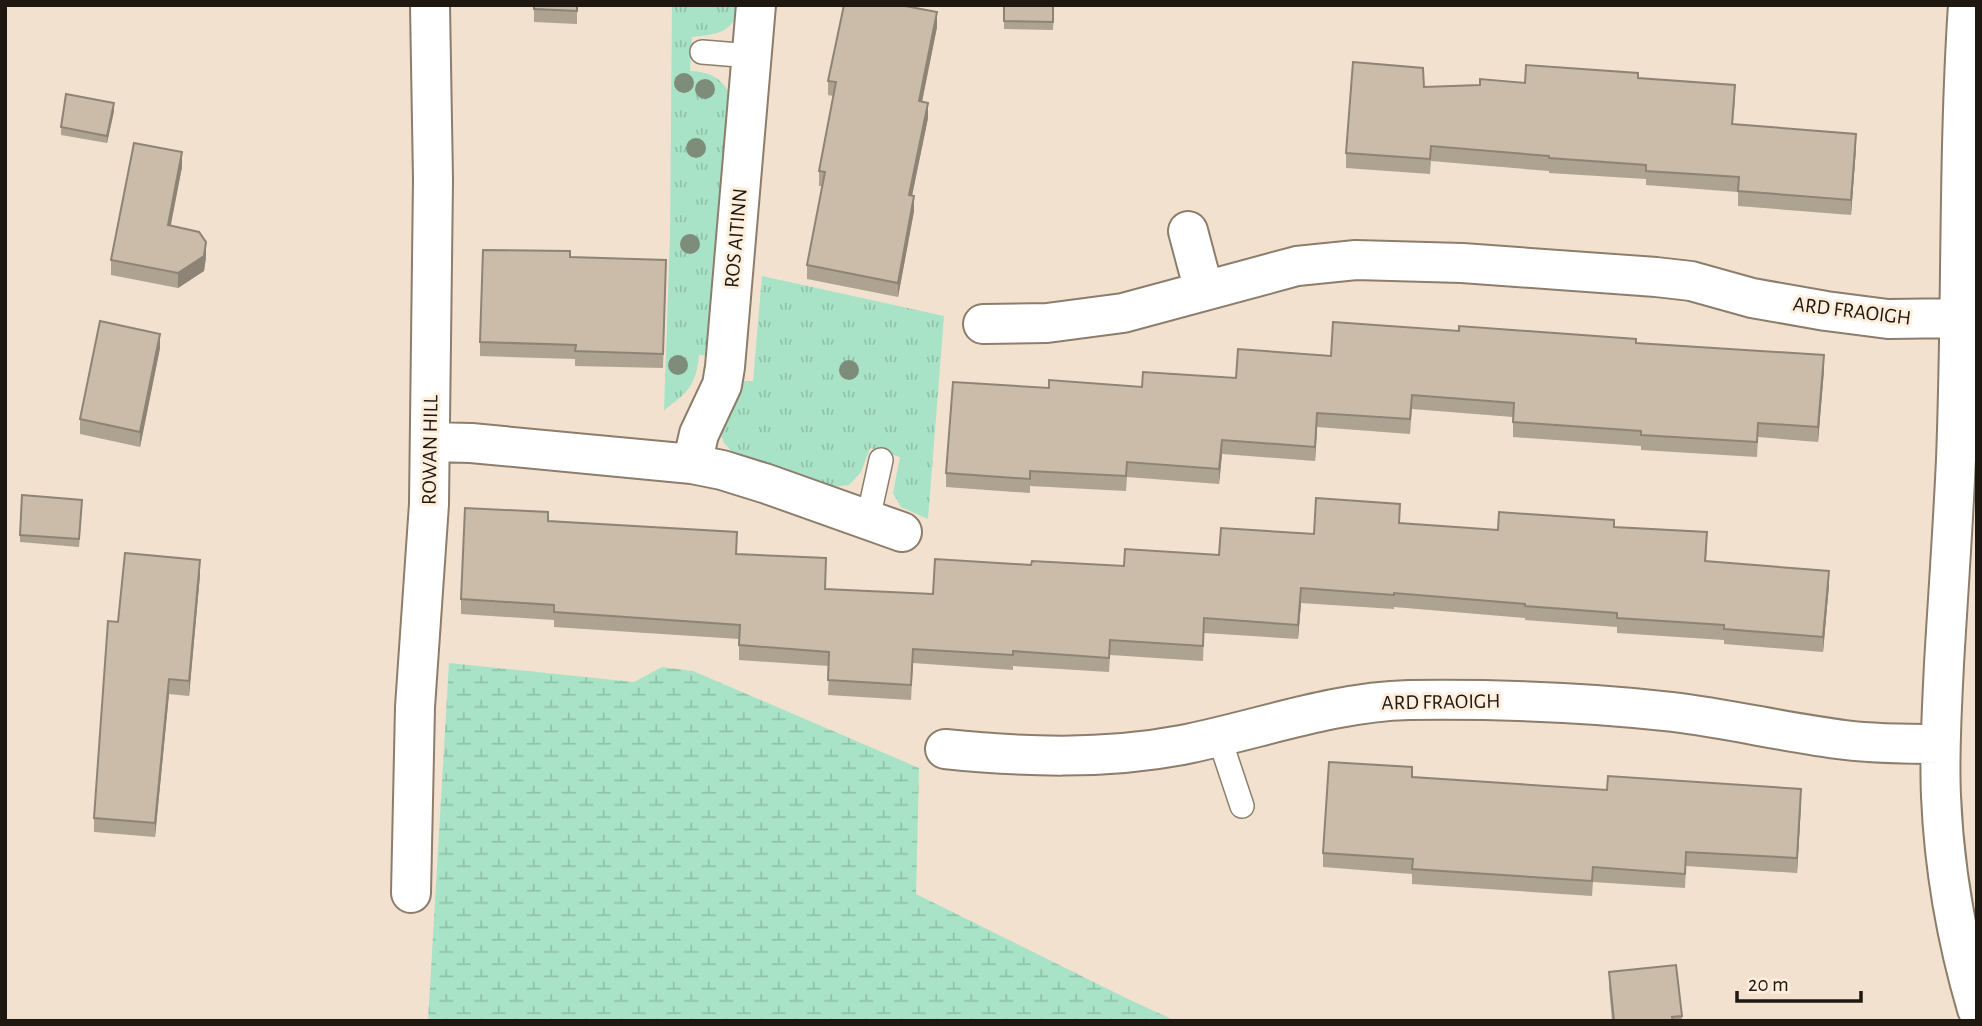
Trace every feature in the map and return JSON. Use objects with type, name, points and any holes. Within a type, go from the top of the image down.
[{"type":"street","name":"ROWAN HILL","points":[[411,893],[415,707],[428,540],[433,206],[430,5]]},
{"type":"street","name":"ROS AITINN","points":[[692,464],[699,433],[722,385],[725,367],[756,5]]},
{"type":"street","points":[[1968,5],[1962,89],[1961,318],[1966,461],[1940,744],[1946,852],[1957,926],[1977,1009]]},
{"type":"street","points":[[1188,232],[1204,291]]},
{"type":"street","name":"ARD FRAOIGH","points":[[983,324],[1047,323],[1123,313],[1297,266],[1356,260],[1462,262],[1691,281],[1752,298],[1866,316],[1924,320],[1961,318]]},
{"type":"street","points":[[430,442],[508,446],[692,464],[722,470],[885,526]]},
{"type":"street","name":"ARD FRAOIGH","points":[[945,749],[1010,756],[1147,751],[1219,737],[1321,711],[1382,701],[1410,700],[1503,701],[1638,709],[1674,712],[1848,741],[1940,744]]},
{"type":"lane","points":[[702,52],[751,56]]},
{"type":"lane","points":[[881,460],[885,526]]},
{"type":"lane","points":[[1219,737],[1242,806]]},
{"type":"green space","points":[[672,5],[740,5],[733,22],[723,31],[692,37],[690,71],[714,77],[731,96],[711,356],[699,355],[693,381],[679,398],[664,410],[670,237]]},
{"type":"green space","points":[[762,276],[944,316],[928,519],[901,507],[893,493],[900,457],[870,448],[861,472],[849,485],[831,487],[737,457],[724,443],[721,435],[722,424],[741,381],[753,381]]},
{"type":"green space","points":[[449,663],[634,682],[662,667],[693,671],[919,768],[916,894],[1176,1021],[428,1021]]},
{"type":"building","points":[[534,5],[577,5],[577,11],[534,9]]},
{"type":"building","points":[[844,5],[900,5],[937,12],[919,101],[928,103],[909,195],[914,196],[898,283],[807,265],[825,172],[819,171],[836,82],[828,81]]},
{"type":"building","points":[[1004,5],[1053,5],[1053,22],[1004,21]]},
{"type":"building","points":[[1353,62],[1423,68],[1424,87],[1480,85],[1480,79],[1525,83],[1526,65],[1638,73],[1638,78],[1735,85],[1732,124],[1856,134],[1851,200],[1738,191],[1739,177],[1646,171],[1646,165],[1431,146],[1430,159],[1346,153]]},
{"type":"building","points":[[66,94],[114,103],[107,136],[61,127]]},
{"type":"building","points":[[134,143],[182,152],[168,225],[199,232],[206,242],[204,256],[178,273],[111,260]]},
{"type":"building","points":[[483,250],[570,251],[570,257],[666,260],[663,354],[575,351],[576,345],[480,342]]},
{"type":"building","points":[[100,321],[160,334],[140,432],[80,419]]},
{"type":"building","points":[[1333,322],[1459,331],[1459,326],[1636,339],[1636,343],[1824,355],[1818,427],[1758,423],[1757,442],[1641,435],[1641,431],[1513,422],[1514,403],[1412,395],[1410,419],[1317,413],[1315,447],[1222,440],[1219,469],[1127,462],[1126,476],[1030,471],[1030,479],[946,473],[953,382],[1049,388],[1049,380],[1142,387],[1143,372],[1236,378],[1238,349],[1331,356]]},
{"type":"building","points":[[22,495],[82,500],[79,539],[20,535]]},
{"type":"building","points":[[1316,498],[1400,504],[1399,523],[1498,530],[1499,512],[1614,520],[1614,527],[1707,532],[1705,561],[1829,571],[1823,637],[1724,629],[1724,625],[1617,618],[1617,613],[1525,604],[1301,588],[1298,625],[1204,618],[1203,646],[1110,640],[1109,658],[1013,651],[1013,655],[913,649],[911,685],[828,680],[829,652],[739,645],[740,625],[554,612],[554,605],[461,599],[465,508],[548,512],[548,521],[737,532],[736,554],[826,558],[825,589],[933,594],[935,559],[1031,565],[1032,561],[1124,566],[1125,549],[1219,555],[1221,528],[1314,534]]},
{"type":"building","points":[[125,553],[200,560],[189,681],[169,679],[155,823],[94,818],[108,621],[118,622]]},
{"type":"building","points":[[1329,762],[1412,767],[1412,777],[1607,790],[1608,776],[1801,789],[1797,858],[1686,852],[1685,874],[1593,867],[1592,881],[1412,869],[1413,859],[1323,853]]},
{"type":"building","points":[[1676,965],[1682,1016],[1672,1017],[1673,1021],[1614,1021],[1609,972]]}]
